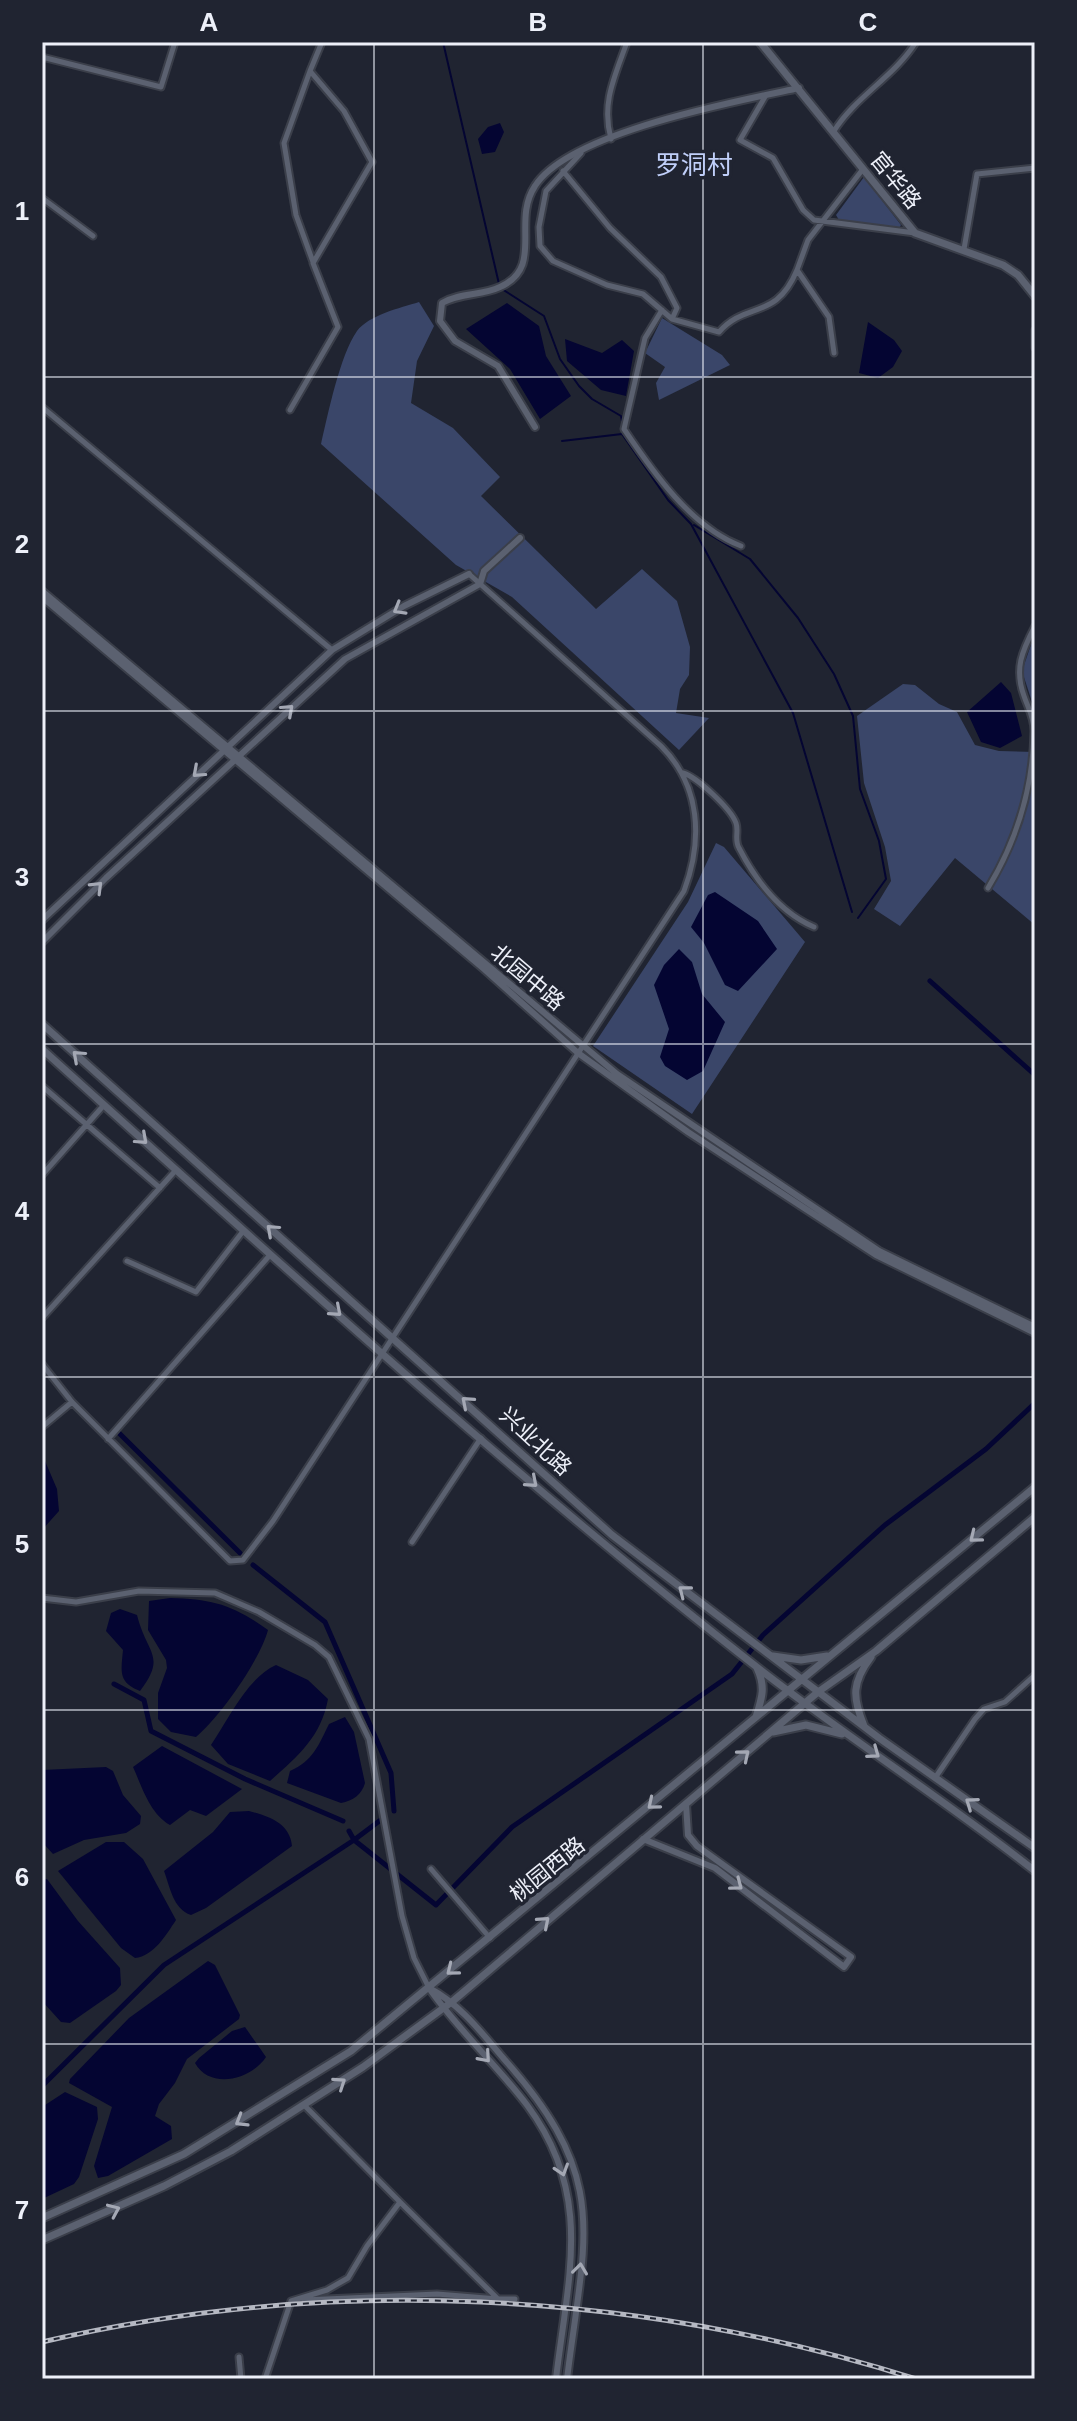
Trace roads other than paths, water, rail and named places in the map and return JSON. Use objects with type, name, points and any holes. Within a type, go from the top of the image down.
[{"type":"main road","name":"官华路","points":[[760,42],[915,233],[964,249],[1018,275],[1035,296]]},
{"type":"main road","name":"兴业北路","points":[[42,1024],[612,1535],[865,1728],[1035,1848]]},
{"type":"main road","name":"兴业北路","points":[[42,1049],[481,1438],[736,1650],[1035,1871]]},
{"type":"main road","name":"桃园西路","points":[[42,2218],[140,2176],[220,2135],[351,2051],[1035,1487]]},
{"type":"main road","name":"桃园西路","points":[[42,2240],[164,2186],[305,2106],[443,2009],[818,1692],[876,1651],[1035,1517]]},
{"type":"main road","points":[[865,1728],[856,1705],[855,1682],[876,1651]]},
{"type":"main road","points":[[764,1653],[801,1660],[833,1654]]},
{"type":"main road","points":[[755,1718],[763,1696],[764,1682],[756,1666]]},
{"type":"main road","points":[[771,1733],[806,1725],[852,1738]]},
{"type":"street","points":[[42,57],[161,87],[175,42]]},
{"type":"street","points":[[290,410],[338,327],[296,215],[284,143],[322,42]]},
{"type":"street","points":[[611,139],[605,111],[607,96],[627,42]]},
{"type":"street","points":[[834,131],[853,105],[901,65],[916,42]]},
{"type":"street","points":[[310,71],[344,111],[372,162],[313,263]]},
{"type":"street","points":[[535,427],[498,366],[455,341],[440,321],[442,303],[458,294],[500,287],[522,272],[525,262],[524,218],[534,187],[563,161],[665,118],[799,88]]},
{"type":"street","points":[[767,95],[740,140],[773,158],[803,210],[814,220],[915,233]]},
{"type":"street","points":[[581,153],[546,191],[539,227],[540,246],[553,261],[607,285],[643,294],[672,319],[719,332],[729,320],[766,309],[782,297],[797,270],[808,240],[864,169]]},
{"type":"street","points":[[964,249],[977,174],[1035,168]]},
{"type":"street","points":[[563,171],[610,228],[661,277],[677,308],[672,319]]},
{"type":"street","points":[[42,198],[45,204],[93,236]]},
{"type":"street","points":[[797,270],[829,317],[834,353]]},
{"type":"street","points":[[662,310],[645,338],[624,429],[674,495],[712,532],[741,546]]},
{"type":"street","points":[[1035,330],[1035,348]]},
{"type":"street","points":[[42,407],[332,650]]},
{"type":"street","points":[[42,942],[345,659],[480,584],[484,571],[520,538]]},
{"type":"street","points":[[42,920],[332,650],[404,606],[469,574],[661,746],[682,772],[697,826],[692,868],[684,891],[273,1521],[243,1560],[237,1563],[230,1561],[72,1402],[42,1364]]},
{"type":"street","name":"北园中路","points":[[42,591],[225,747]]},
{"type":"street","name":"北园中路","points":[[42,597],[237,757],[581,1050],[688,1132],[876,1255],[1035,1333]]},
{"type":"street","points":[[988,888],[1016,833],[1030,781],[1032,714],[1018,672],[1020,659],[1035,626]]},
{"type":"street","points":[[682,772],[696,776],[736,823],[736,844],[769,894],[782,909],[814,927]]},
{"type":"street","name":"北园中路","points":[[581,1050],[879,1251],[1035,1327]]},
{"type":"street","points":[[42,1086],[160,1188]]},
{"type":"street","points":[[42,1175],[104,1105]]},
{"type":"street","points":[[42,1318],[176,1170]]},
{"type":"street","points":[[127,1261],[196,1292],[244,1230]]},
{"type":"street","points":[[108,1439],[271,1254]]},
{"type":"street","points":[[42,1427],[72,1402]]},
{"type":"street","points":[[412,1542],[481,1438]]},
{"type":"street","points":[[42,1598],[76,1602],[139,1591],[215,1593],[231,1597],[315,1645],[329,1657],[369,1739],[414,1958],[443,2009],[525,2102],[548,2136],[561,2164],[572,2219],[556,2379]]},
{"type":"street","points":[[935,1778],[984,1709],[1005,1702],[1035,1675]]},
{"type":"street","points":[[643,1839],[715,1868],[844,1967],[851,1957],[697,1846],[688,1835],[686,1804]]},
{"type":"street","points":[[431,1869],[491,1938]]},
{"type":"street","points":[[429,1988],[453,2001],[535,2094],[568,2147],[584,2205],[584,2241],[567,2379]]},
{"type":"street","points":[[525,2102],[535,2094]]},
{"type":"street","points":[[305,2106],[498,2299]]},
{"type":"street","points":[[291,2301],[327,2290],[348,2278],[400,2202]]},
{"type":"street","points":[[291,2301],[437,2294],[515,2299]]},
{"type":"street","points":[[265,2379],[291,2301]]},
{"type":"street","points":[[239,2357],[241,2379]]},
{"type":"waterway","points":[[443,42],[499,284]]},
{"type":"waterway","points":[[502,289],[544,316],[560,359],[579,386],[592,399],[621,416],[622,421]]},
{"type":"waterway","points":[[562,441],[622,434],[668,500],[691,524],[793,713],[852,912]]},
{"type":"waterway","points":[[694,525],[750,559],[798,618],[834,674],[853,716],[860,789],[879,841],[886,879],[858,918]]},
{"type":"waterway","points":[[930,981],[1035,1075]]},
{"type":"waterway","points":[[42,2086],[164,1965],[354,1840],[436,1905],[512,1827],[732,1674],[763,1635],[885,1525],[986,1449],[1035,1403]]},
{"type":"waterway","points":[[119,1433],[240,1553]]},
{"type":"waterway","points":[[253,1565],[325,1622],[391,1773],[394,1811]]},
{"type":"waterway","points":[[114,1684],[144,1700],[151,1731],[245,1779],[343,1821]]},
{"type":"waterway","points":[[349,1831],[354,1840],[382,1819]]},
{"type":"railway","points":[[42,2342],[150,2321],[260,2307],[370,2301],[481,2302],[592,2311],[702,2326],[810,2349],[916,2379]]},
{"type":"district","name":"罗洞村","points":[[694,165]]}]
